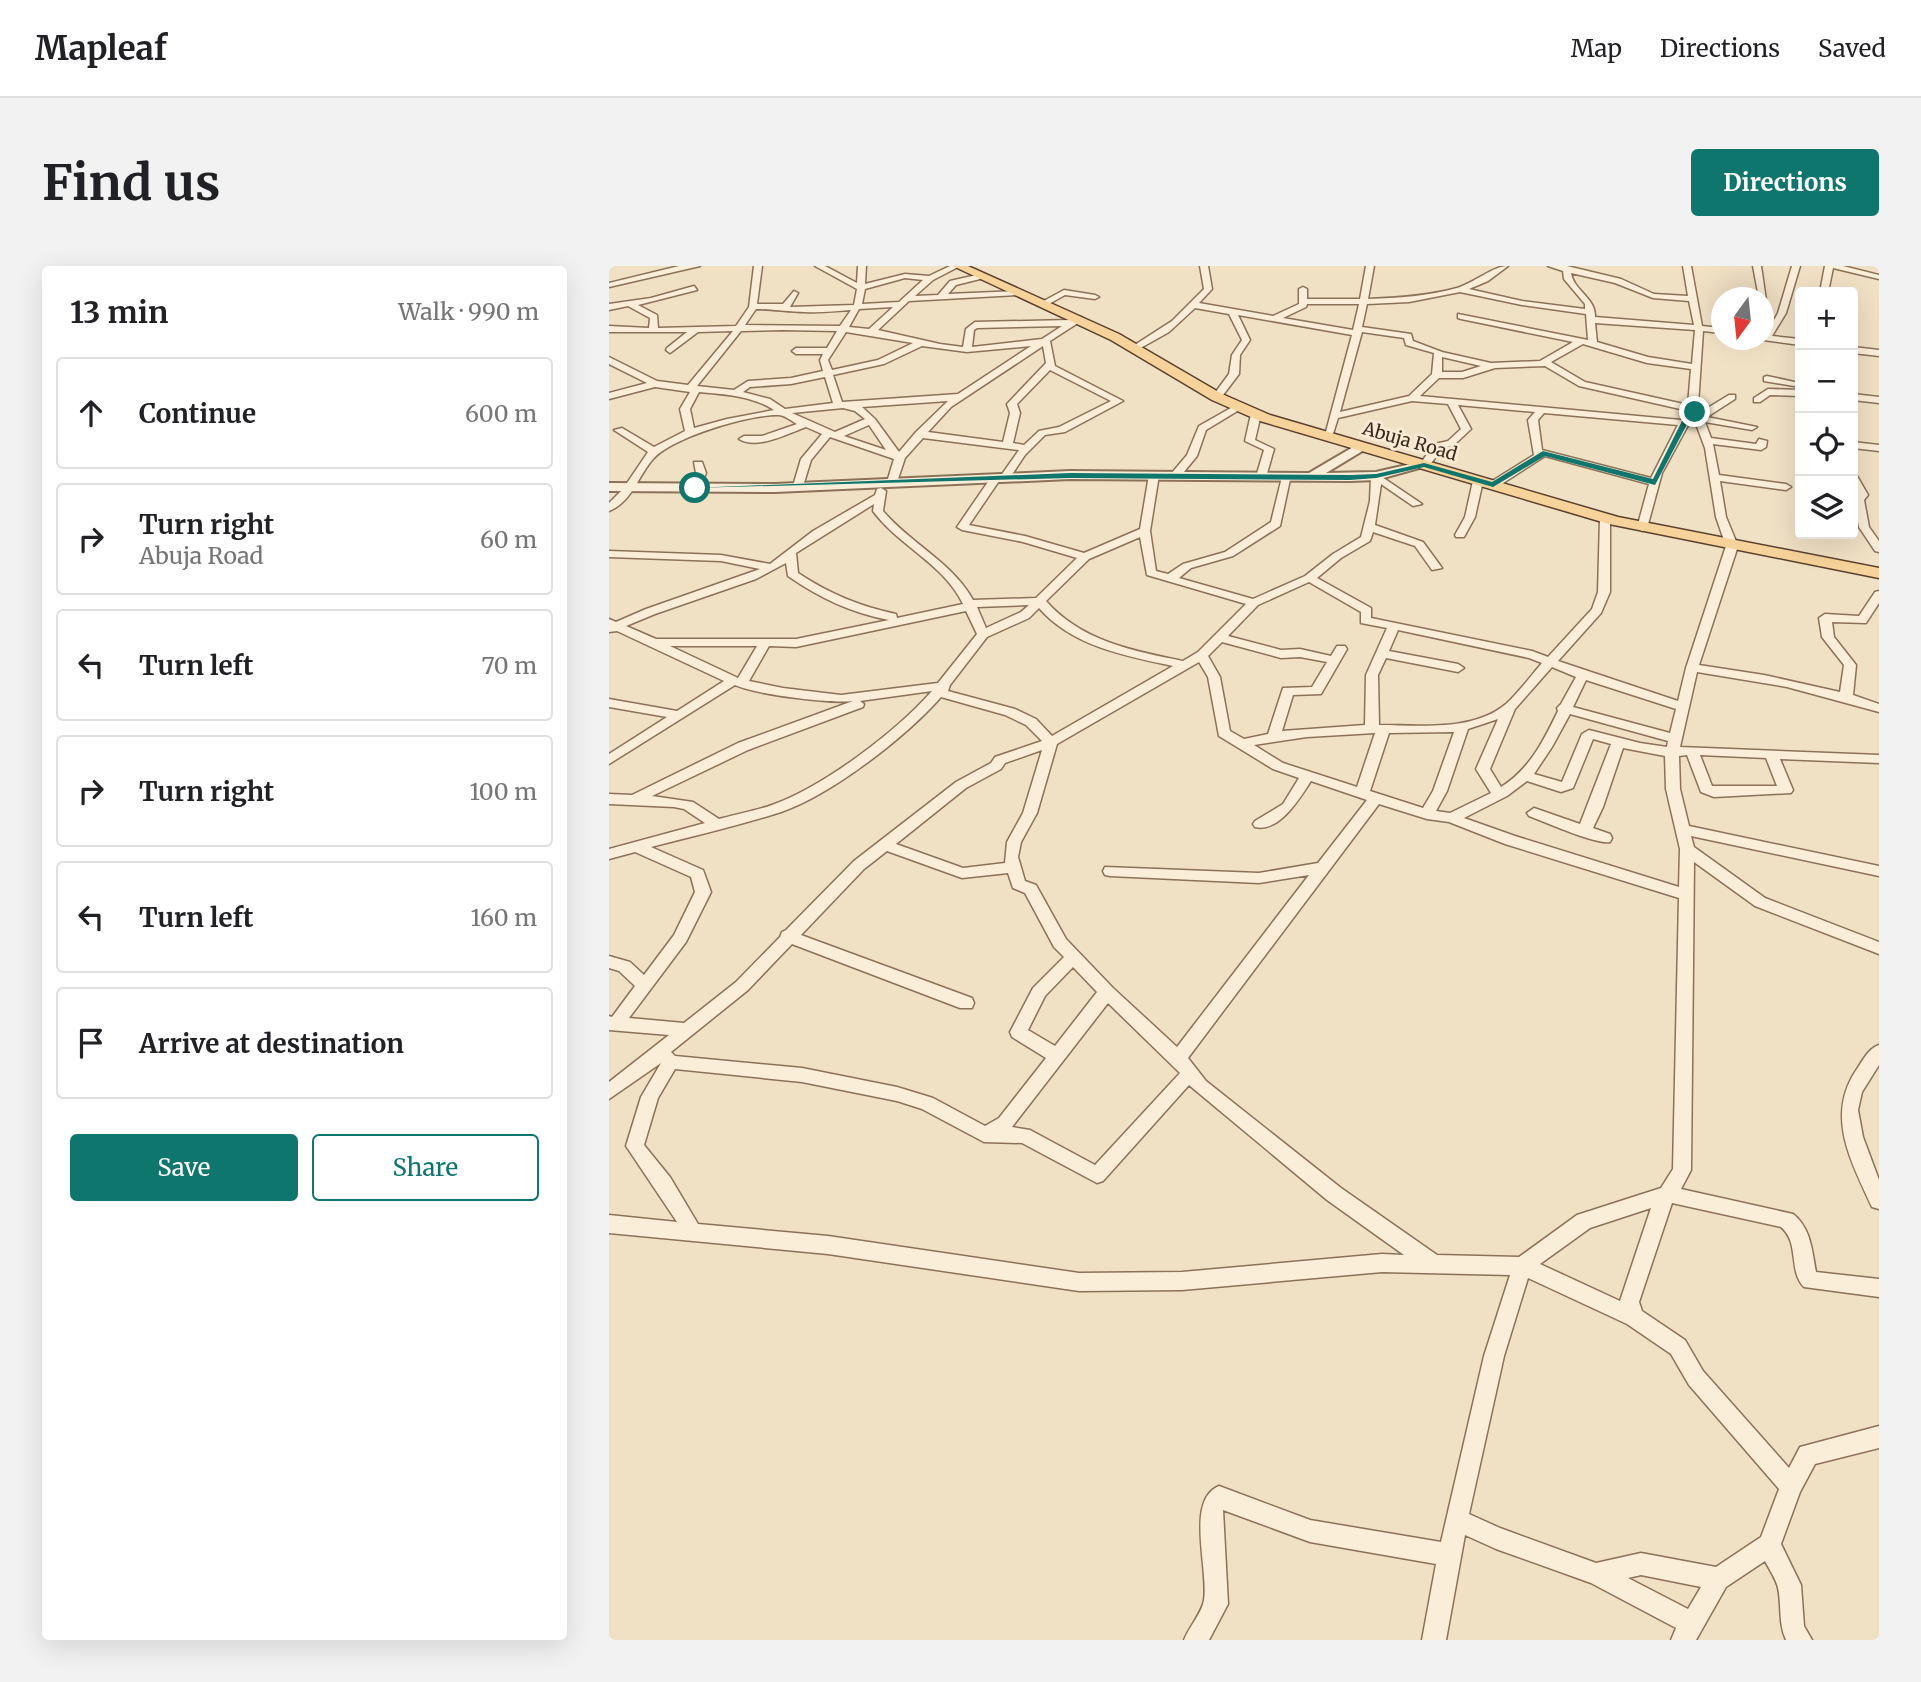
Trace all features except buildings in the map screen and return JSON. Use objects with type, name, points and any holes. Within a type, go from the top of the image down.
[{"type":"main road","name":"Abuja Road","points":[[957,266],[1044,303],[1074,321],[1134,348],[1217,397],[1256,414],[1360,447],[1642,528],[1879,573]]},
{"type":"main road","points":[[1328,437],[1340,460]]},
{"type":"street","points":[[609,285],[696,266]]},
{"type":"street","points":[[690,431],[683,417],[684,410],[693,389],[753,307],[758,266]]},
{"type":"street","points":[[819,266],[861,288],[905,276],[930,278]]},
{"type":"street","points":[[862,266],[858,305],[824,360],[827,373],[831,374],[838,404],[860,410],[890,450],[900,457]]},
{"type":"street","points":[[870,333],[930,278],[957,266]]},
{"type":"street","points":[[1134,348],[1163,335],[1194,305],[1207,289],[1204,266]]},
{"type":"street","points":[[1328,437],[1357,331],[1370,266]]},
{"type":"street","points":[[1304,302],[1418,298],[1459,290],[1504,266]]},
{"type":"street","points":[[1552,266],[1589,269],[1653,296],[1694,299]]},
{"type":"street","points":[[1434,1640],[1449,1555],[1495,1356],[1522,1266],[1584,1220],[1667,1194],[1674,1188],[1682,1170],[1687,849],[1685,830],[1673,789],[1672,753],[1692,668],[1732,546],[1721,517],[1707,440],[1694,410],[1698,327],[1687,266]]},
{"type":"street","points":[[1757,266],[1761,287]]},
{"type":"street","points":[[1774,304],[1795,266]]},
{"type":"street","points":[[1825,287],[1831,266],[1846,267],[1879,277]]},
{"type":"street","points":[[1546,363],[1560,351],[1594,342],[1592,316],[1585,298],[1568,279],[1566,268]]},
{"type":"street","points":[[830,273],[843,270]]},
{"type":"street","points":[[1470,272],[1472,283]]},
{"type":"street","points":[[940,298],[951,284],[981,276]]},
{"type":"street","points":[[609,307],[694,288]]},
{"type":"street","points":[[1272,320],[1303,305],[1303,289]]},
{"type":"street","points":[[1459,290],[1592,316],[1711,329]]},
{"type":"street","points":[[1044,303],[1064,292],[1095,297]]},
{"type":"street","points":[[785,306],[794,293]]},
{"type":"street","points":[[753,307],[785,306],[810,310],[1019,293]]},
{"type":"street","points":[[630,304],[639,312],[654,317],[653,331]]},
{"type":"street","points":[[1194,305],[1272,320],[1408,337],[1409,343],[1439,354],[1491,366]]},
{"type":"street","points":[[1217,397],[1234,374],[1236,355],[1246,340],[1233,313]]},
{"type":"street","points":[[1461,316],[1585,343],[1647,360],[1696,367]]},
{"type":"street","points":[[983,634],[957,583],[921,548],[888,524],[878,511],[879,497],[900,457],[919,434],[959,397],[1074,321]]},
{"type":"street","points":[[967,349],[970,329],[975,326],[1074,321]]},
{"type":"street","points":[[609,328],[653,331],[842,329],[893,335],[919,344],[967,349],[1009,347],[1047,341]]},
{"type":"street","points":[[670,350],[695,330]]},
{"type":"street","points":[[1774,338],[1795,341]]},
{"type":"street","points":[[1047,341],[1050,365],[1055,370],[1118,401],[1062,430],[1042,433],[1000,477],[962,527],[1025,539],[1085,557]]},
{"type":"street","points":[[736,393],[748,384],[792,381],[881,362],[919,344]]},
{"type":"street","points":[[796,351],[830,351]]},
{"type":"street","points":[[1858,351],[1879,353]]},
{"type":"street","points":[[1412,398],[1437,375],[1439,354]]},
{"type":"street","points":[[609,360],[655,384],[736,393],[767,401],[806,424],[900,457]]},
{"type":"street","points":[[1437,375],[1463,375],[1491,366],[1546,363],[1582,384],[1694,410],[1752,427]]},
{"type":"street","points":[[1007,446],[1015,413],[1012,404],[1050,365]]},
{"type":"street","points":[[609,373],[639,377]]},
{"type":"street","points":[[1767,379],[1795,383]]},
{"type":"street","points":[[609,396],[655,384]]},
{"type":"street","points":[[1758,400],[1768,392],[1795,393]]},
{"type":"street","points":[[609,508],[633,487],[646,460],[653,452],[690,431],[783,412],[959,397]]},
{"type":"street","points":[[1642,528],[1655,482],[1684,423],[1694,410],[1732,397]]},
{"type":"street","points":[[1335,416],[1412,398],[1684,423]]},
{"type":"street","points":[[1858,398],[1879,400]]},
{"type":"street","points":[[609,487],[798,486],[1000,477],[1376,476],[1424,465],[1439,446],[1451,443],[1466,429],[1451,401]]},
{"type":"street","points":[[1175,476],[1192,456],[1202,428],[1239,407]]},
{"type":"street","points":[[1538,454],[1533,420],[1541,411]]},
{"type":"street","points":[[1256,414],[1250,442],[1269,449],[1261,477]]},
{"type":"street","points":[[798,486],[806,458],[832,434],[869,421]]},
{"type":"street","points":[[744,439],[763,439],[806,424]]},
{"type":"street","points":[[619,430],[653,452]]},
{"type":"street","points":[[919,434],[1027,448]]},
{"type":"street","points":[[1707,440],[1756,447],[1761,447],[1762,441]]},
{"type":"street","points":[[1858,445],[1879,448]]},
{"type":"street","points":[[1311,478],[1360,447]]},
{"type":"street","points":[[1460,535],[1486,483],[1538,454],[1655,482]]},
{"type":"street","points":[[695,488],[701,473],[698,464]]},
{"type":"street","points":[[1154,475],[1145,531],[1151,573],[1254,603]]},
{"type":"street","points":[[1376,476],[1417,504]]},
{"type":"street","points":[[609,1093],[665,1056],[686,1030],[742,986],[787,936],[859,865],[961,785],[996,766],[1000,760],[1051,742],[1202,655],[1254,603],[1309,578],[1368,537],[1376,476]]},
{"type":"street","points":[[1171,578],[1187,566],[1229,554],[1276,524],[1287,477]]},
{"type":"street","points":[[1715,477],[1786,486]]},
{"type":"street","points":[[1858,486],[1863,495]]},
{"type":"street","points":[[1863,495],[1879,496]]},
{"type":"street","points":[[1863,495],[1859,499],[1860,516],[1879,549]]},
{"type":"street","points":[[611,627],[651,610],[731,585],[772,568],[852,511],[879,497]]},
{"type":"street","points":[[1241,744],[1274,735],[1378,729],[1461,729],[1492,719],[1509,708],[1552,664],[1600,604],[1604,592],[1605,518]]},
{"type":"street","points":[[1370,527],[1419,544],[1436,568]]},
{"type":"street","points":[[609,855],[777,808],[809,794],[881,745],[944,686],[983,634],[1016,621],[1085,557],[1145,531]]},
{"type":"street","points":[[791,553],[792,574],[810,586],[852,609],[901,618]]},
{"type":"street","points":[[609,554],[721,558],[772,568]]},
{"type":"street","points":[[1309,578],[1367,611],[1365,620],[1522,653],[1684,707]]},
{"type":"street","points":[[1846,697],[1850,666],[1828,637],[1825,618],[1862,621],[1879,594]]},
{"type":"street","points":[[643,640],[673,644],[765,643],[830,637],[901,618],[969,605],[1039,601]]},
{"type":"street","points":[[1039,601],[1047,612],[1061,623],[1111,649],[1184,665]]},
{"type":"street","points":[[611,627],[737,682],[841,699],[944,686]]},
{"type":"street","points":[[1178,1058],[1320,868],[1369,796],[1378,729],[1372,675],[1392,627]]},
{"type":"street","points":[[1220,638],[1281,654],[1338,655],[1314,693],[1288,691],[1274,735]]},
{"type":"street","points":[[609,760],[678,715],[737,682],[765,643]]},
{"type":"street","points":[[1381,653],[1458,668]]},
{"type":"street","points":[[1202,655],[1214,677],[1224,733],[1278,766],[1427,814],[1451,818],[1510,840],[1687,895]]},
{"type":"street","points":[[1692,668],[1754,676],[1846,697],[1879,708]]},
{"type":"street","points":[[1451,818],[1499,794],[1524,776],[1534,764],[1583,675]]},
{"type":"street","points":[[944,686],[941,694],[1010,712],[1031,722],[1051,742]]},
{"type":"street","points":[[633,801],[669,780],[761,740],[884,695]]},
{"type":"street","points":[[609,703],[678,715]]},
{"type":"street","points":[[1499,794],[1483,769],[1509,708]]},
{"type":"street","points":[[1563,708],[1674,738]]},
{"type":"street","points":[[1427,814],[1440,791],[1461,729]]},
{"type":"street","points":[[1524,776],[1565,787],[1587,736],[1593,735],[1618,743],[1672,753],[1692,750],[1879,760]]},
{"type":"street","points":[[1051,742],[1030,813],[1014,842],[1011,857],[1018,884],[1031,889],[1060,943],[1107,992],[1178,1058],[1199,1086],[1235,1118],[1395,1239],[1432,1263]]},
{"type":"street","points":[[1584,831],[1596,807],[1618,743]]},
{"type":"street","points":[[1692,750],[1706,789],[1714,792],[1786,790],[1771,754]]},
{"type":"street","points":[[1260,824],[1288,807],[1308,775]]},
{"type":"street","points":[[609,799],[688,805],[717,824]]},
{"type":"street","points":[[1534,813],[1605,838]]},
{"type":"street","points":[[1685,830],[1879,871]]},
{"type":"street","points":[[885,845],[962,873],[1015,867]]},
{"type":"street","points":[[612,1023],[646,986],[680,938],[703,892],[698,874],[637,847]]},
{"type":"street","points":[[1687,849],[1760,902],[1879,948]]},
{"type":"street","points":[[1110,871],[1259,878],[1320,868]]},
{"type":"street","points":[[787,936],[966,1003]]},
{"type":"street","points":[[1058,1057],[1018,1032],[1039,992],[1073,957]]},
{"type":"street","points":[[609,962],[624,966],[646,986]]},
{"type":"street","points":[[984,1134],[1005,1123],[1107,992]]},
{"type":"street","points":[[612,1023],[686,1030]]},
{"type":"street","points":[[1879,1052],[1851,1095],[1850,1112],[1859,1149],[1879,1201]]},
{"type":"street","points":[[665,1056],[802,1075],[897,1094],[927,1103],[984,1134],[1024,1135],[1097,1175],[1190,1073]]},
{"type":"street","points":[[665,1056],[635,1146],[663,1183],[693,1232]]},
{"type":"street","points":[[1667,1194],[1786,1220],[1794,1224],[1798,1233],[1807,1278],[1811,1281],[1879,1288]]},
{"type":"street","points":[[1634,1317],[1629,1302],[1667,1194]]},
{"type":"street","points":[[609,1224],[828,1245],[1079,1282],[1182,1281],[1381,1264],[1522,1266],[1634,1317],[1678,1346],[1696,1378],[1791,1486]]},
{"type":"street","points":[[1458,1520],[1496,1538],[1596,1574],[1688,1632],[1719,1579],[1769,1545],[1791,1486],[1808,1455],[1879,1437]]},
{"type":"street","points":[[1196,1640],[1216,1604],[1212,1506],[1219,1497],[1310,1531],[1449,1555]]},
{"type":"street","points":[[1769,1545],[1789,1585],[1795,1636]]},
{"type":"street","points":[[1596,1574],[1641,1564],[1719,1579]]},
{"type":"route","points":[[695,488],[775,488],[1070,475],[1350,477],[1376,476],[1424,465],[1493,485],[1543,453],[1655,482],[1657,473],[1693,405],[1695,412]]}]
